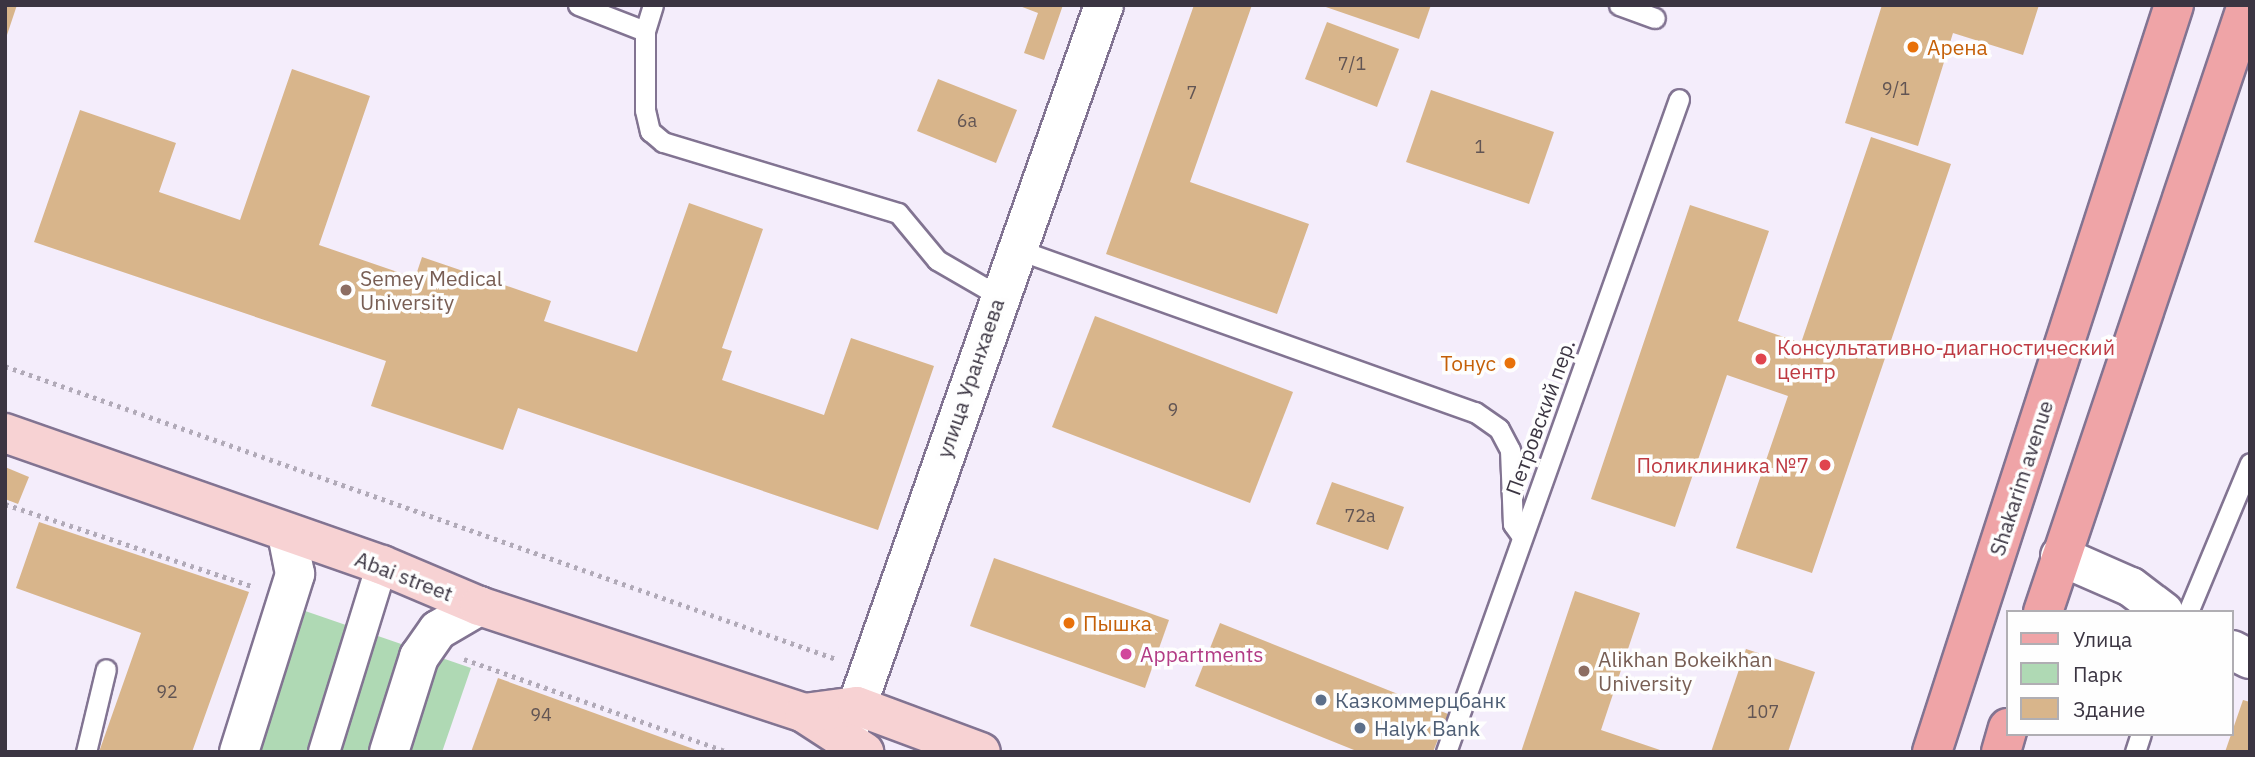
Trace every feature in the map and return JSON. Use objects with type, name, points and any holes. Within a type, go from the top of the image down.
[{"type":"main road","name":"Shakarim avenue","points":[[1933,752],[2174,5]]},
{"type":"main road","points":[[2044,610],[2247,5]]},
{"type":"main road","name":"Abai street","points":[[5,433],[287,534],[382,565],[479,606],[804,713]]},
{"type":"main road","points":[[804,713],[857,706],[981,752]]},
{"type":"main road","points":[[804,713],[849,749]]},
{"type":"main road","points":[[2001,752],[2007,731]]},
{"type":"street","name":"улица Уранхаева","points":[[849,749],[857,706],[869,670],[1104,5]]},
{"type":"street","points":[[239,752],[295,574],[287,534]]},
{"type":"street","points":[[2060,556],[2131,587],[2161,610]]},
{"type":"street","points":[[324,752],[382,565]]},
{"type":"street","points":[[389,752],[419,657],[438,630],[479,606]]},
{"type":"street","points":[[2234,651],[2250,659]]},
{"type":"lane","points":[[578,5],[645,31]]},
{"type":"lane","points":[[653,5],[645,31],[645,110],[650,131],[663,142],[898,213],[937,260],[999,296]]},
{"type":"lane","points":[[1619,5],[1655,18]]},
{"type":"lane","name":"Петровский пер.","points":[[1446,752],[1521,535],[1679,99]]},
{"type":"lane","points":[[1016,249],[1475,412],[1499,429],[1510,450],[1513,524],[1521,535]]},
{"type":"lane","points":[[2189,610],[2250,463]]},
{"type":"lane","points":[[86,752],[106,669]]},
{"type":"path","points":[[5,366],[869,670]]},
{"type":"green space","points":[[279,602],[471,668],[442,752],[227,752]]},
{"type":"building","points":[[5,5],[17,5],[6,38],[5,38]]},
{"type":"building","points":[[1017,5],[1063,5],[1044,60],[1024,53],[1038,13]]},
{"type":"building","points":[[1194,5],[1252,5],[1190,182],[1309,224],[1277,314],[1106,254]]},
{"type":"building","points":[[1320,5],[1431,5],[1419,39]]},
{"type":"building","points":[[1882,5],[2039,5],[2023,55],[1953,33],[1918,146],[1845,123]]},
{"type":"building","points":[[1327,22],[1399,49],[1377,107],[1305,79]]},
{"type":"building","name":"Semey Medical University","points":[[292,69],[370,96],[319,245],[415,278],[422,257],[551,301],[544,321],[637,352],[689,203],[763,229],[722,348],[732,351],[722,380],[824,415],[851,338],[934,366],[878,530],[518,408],[503,450],[371,406],[386,361],[34,242],[80,110],[176,143],[159,192],[240,220]]},
{"type":"building","points":[[938,79],[1017,110],[996,163],[917,131]]},
{"type":"building","points":[[1431,90],[1554,132],[1529,204],[1406,162]]},
{"type":"building","name":"Консультативно-диагностический центр","points":[[1871,137],[1951,164],[1812,573],[1736,548],[1788,396],[1727,375],[1675,527],[1591,499],[1690,205],[1769,231],[1738,321],[1801,343]]},
{"type":"building","points":[[1095,316],[1293,392],[1250,503],[1052,427]]},
{"type":"building","points":[[5,467],[29,477],[18,504],[5,499]]},
{"type":"building","points":[[1332,482],[1404,507],[1388,550],[1316,524]]},
{"type":"building","points":[[39,522],[249,592],[192,752],[99,752],[141,633],[16,588]]},
{"type":"building","name":"Пышка","points":[[994,558],[1169,620],[1145,688],[970,626]]},
{"type":"building","name":"Alikhan Bokeikhan University","points":[[1575,591],[1640,613],[1601,730],[1666,752],[1521,752]]},
{"type":"building","name":"Казкоммерцбанк","points":[[1220,623],[1448,714],[1433,752],[1359,752],[1195,686]]},
{"type":"building","name":"Alikhan Bokeikhan University","points":[[1746,649],[1815,672],[1788,752],[1711,752]]},
{"type":"building","points":[[498,678],[699,751],[699,752],[471,752]]},
{"type":"building","points":[[2243,700],[2250,702],[2250,752],[2225,752],[2231,736],[2234,736],[2234,726]]},
{"type":"place","name":"Арена","points":[[1913,47]]},
{"type":"place","name":"Semey Medical University","points":[[346,290]]},
{"type":"place","name":"Консультативно-диагностический центр","points":[[1761,359]]},
{"type":"place","name":"Тонус","points":[[1510,363]]},
{"type":"place","name":"Поликлиника №7","points":[[1825,465]]},
{"type":"place","name":"Пышка","points":[[1069,623]]},
{"type":"place","name":"Appartments","points":[[1126,654]]},
{"type":"place","name":"Alikhan Bokeikhan University","points":[[1584,671]]},
{"type":"place","name":"Казкоммерцбанк","points":[[1321,700]]},
{"type":"place","name":"Halyk Bank","points":[[1360,728]]}]
